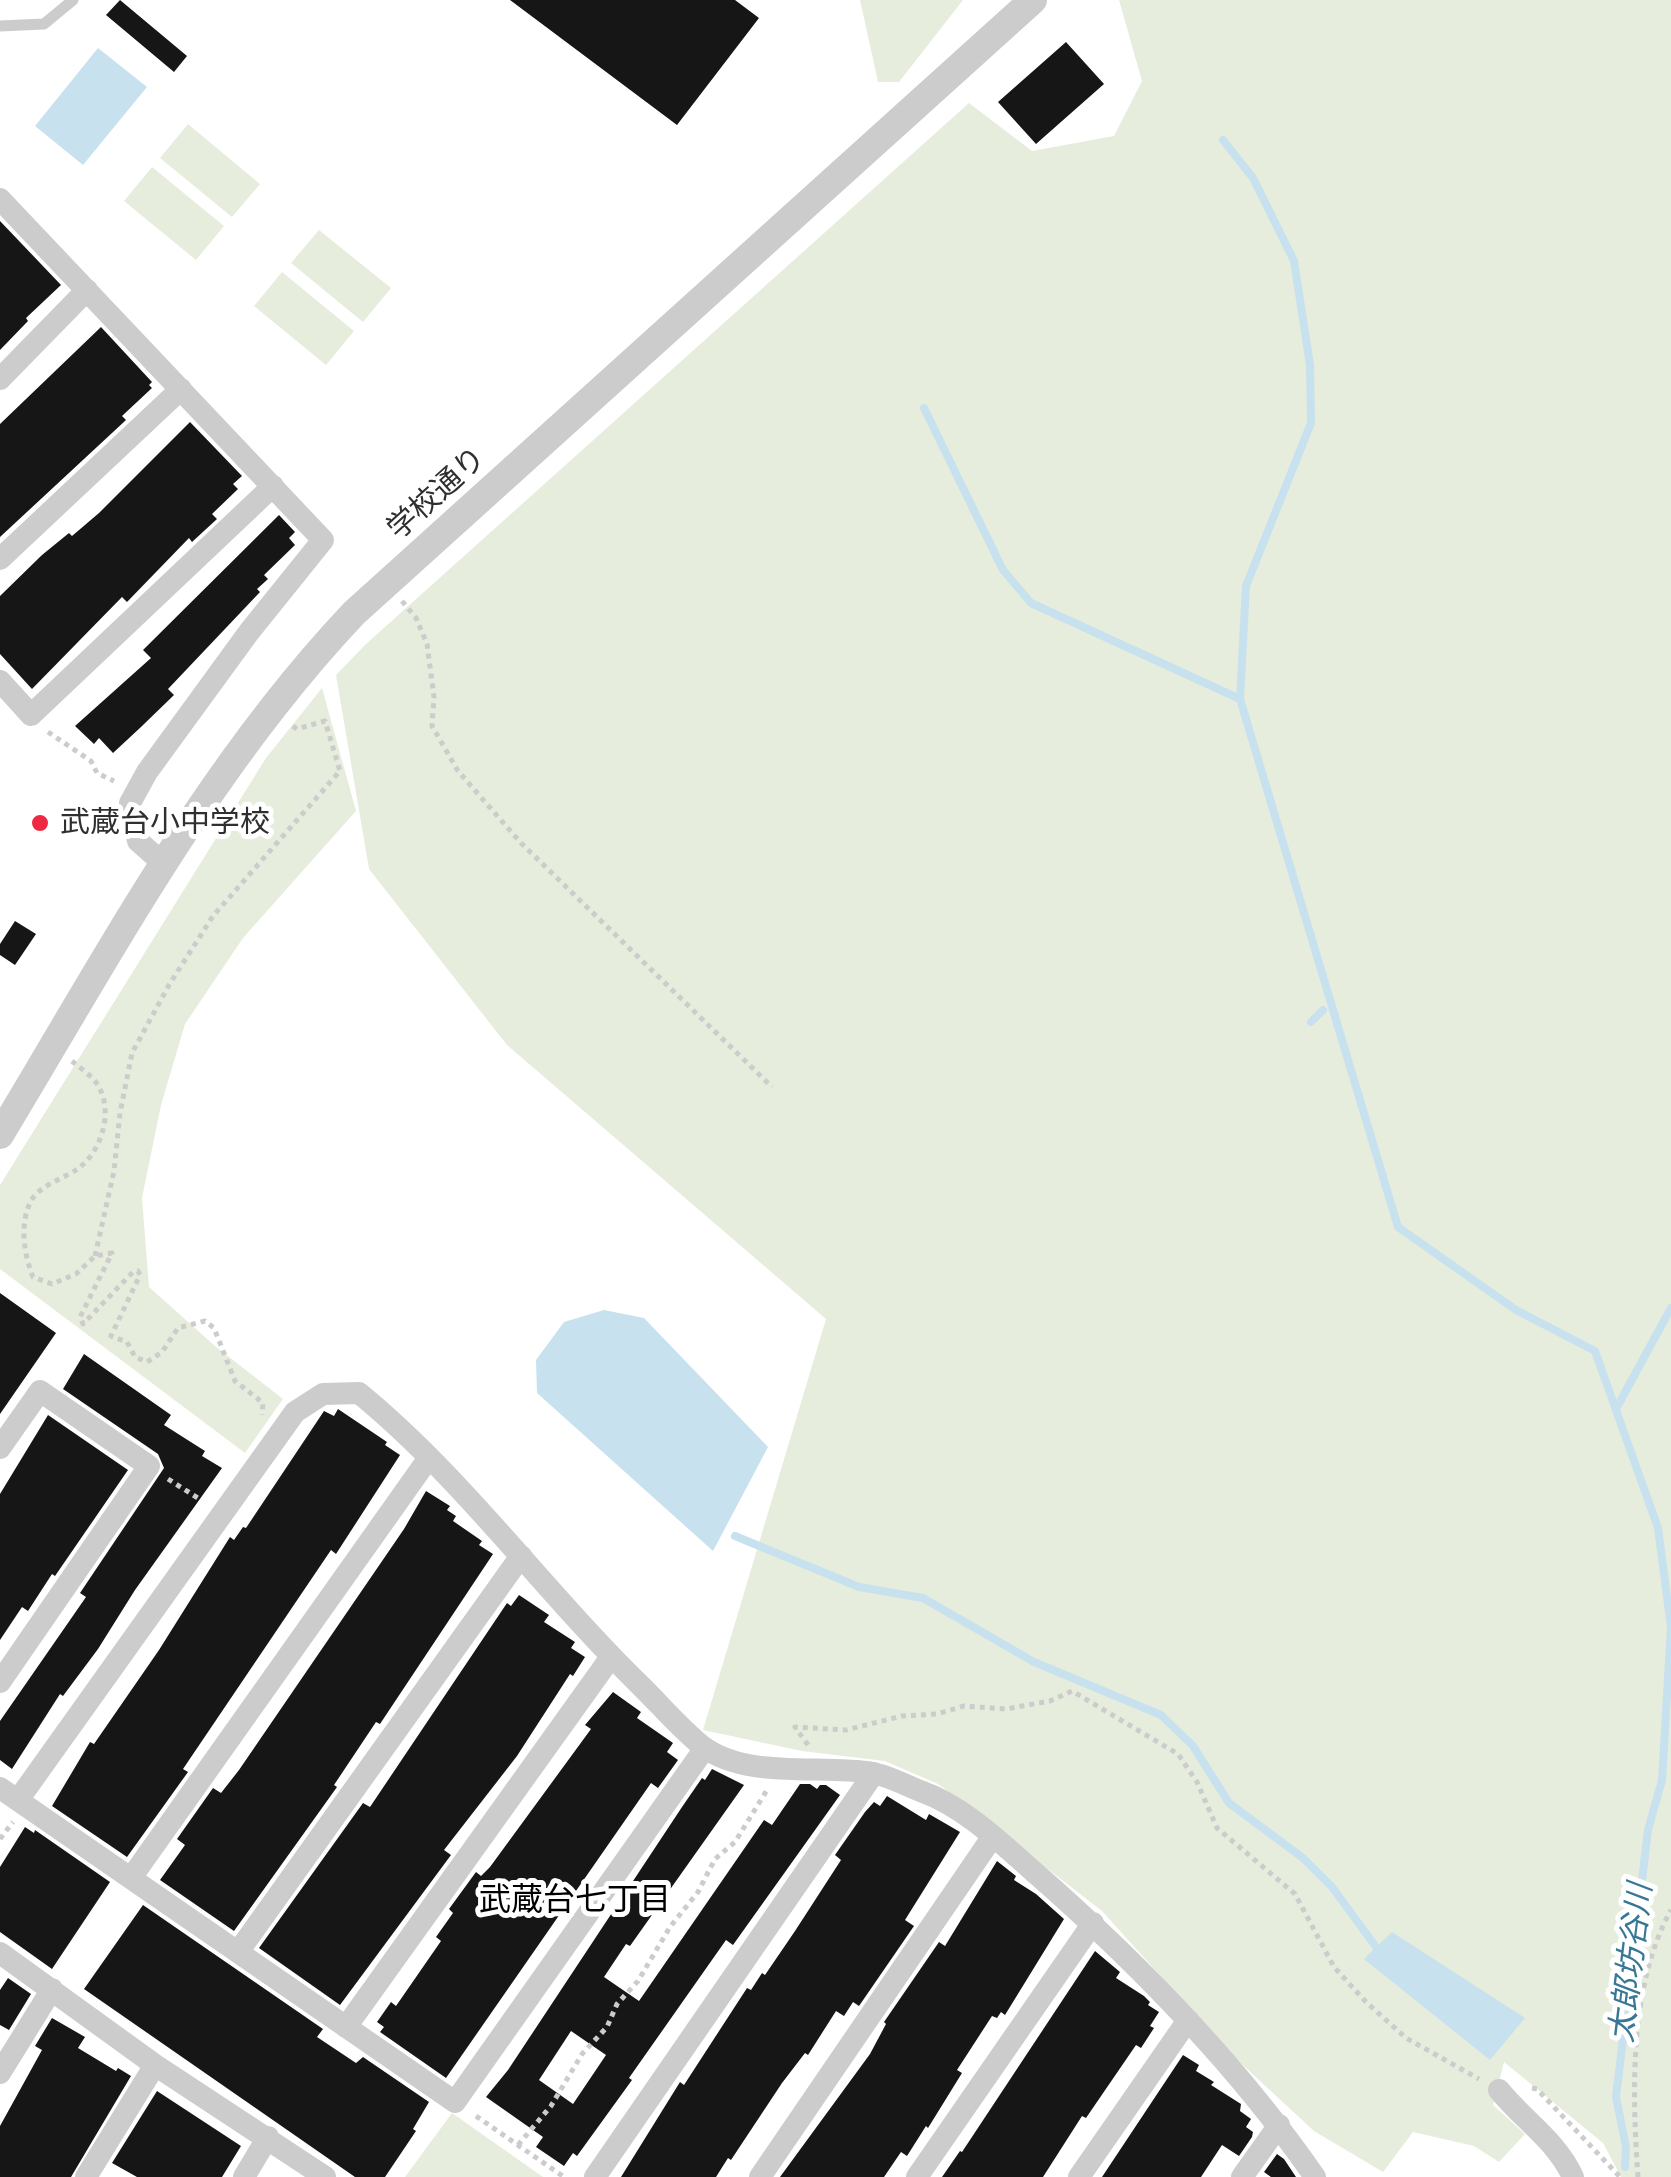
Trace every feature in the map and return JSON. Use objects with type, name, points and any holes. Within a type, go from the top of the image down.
[{"type":"street","name":"学校通り","points":[[0,1135],[212,788],[306,663],[387,583],[1033,0]]},
{"type":"street","points":[[0,200],[324,540],[249,632],[147,772],[130,804],[138,842],[164,865]]},
{"type":"street","points":[[0,379],[87,290]]},
{"type":"street","points":[[0,559],[181,389]]},
{"type":"street","points":[[0,681],[31,715],[274,486]]},
{"type":"street","points":[[0,1448],[40,1391],[149,1466],[0,1682]]},
{"type":"street","points":[[704,1748],[455,2102],[9,1794],[295,1412],[324,1394],[359,1393],[385,1414],[611,1657],[704,1748],[741,1762],[780,1769],[874,1773],[936,1797],[993,1836],[1092,1923],[1188,2020],[1279,2125],[1315,2177]]},
{"type":"street","points":[[131,1878],[428,1459]]},
{"type":"street","points":[[238,1952],[521,1556]]},
{"type":"street","points":[[346,2027],[611,1657]]},
{"type":"street","points":[[595,2177],[874,1773]]},
{"type":"street","points":[[760,2177],[993,1836]]},
{"type":"street","points":[[917,2177],[1092,1923]]},
{"type":"street","points":[[0,1953],[155,2064],[325,2177]]},
{"type":"street","points":[[0,2072],[52,1990]]},
{"type":"street","points":[[1079,2177],[1188,2020]]},
{"type":"street","points":[[86,2177],[155,2064]]},
{"type":"street","points":[[1499,2090],[1514,2109],[1550,2138],[1573,2177]]},
{"type":"street","points":[[1242,2177],[1279,2125]]},
{"type":"street","points":[[244,2177],[268,2138]]},
{"type":"lane","points":[[0,26],[44,24],[72,0]]},
{"type":"path","points":[[387,583],[416,618],[427,644],[434,697],[432,726],[458,772],[521,843],[772,1087]]},
{"type":"path","points":[[31,715],[60,742],[91,761],[98,774],[114,781],[130,804]]},
{"type":"path","points":[[96,1256],[132,1053],[213,916],[340,771],[325,721],[298,729]]},
{"type":"path","points":[[51,1050],[71,1060],[95,1081],[106,1102],[100,1145],[80,1168],[38,1192],[30,1201],[23,1235],[33,1276],[52,1284],[76,1274],[96,1256],[112,1254],[80,1317],[83,1324],[138,1271],[140,1275],[110,1336],[127,1342],[136,1358],[147,1362],[162,1352],[178,1328],[206,1321],[214,1328],[235,1381],[263,1402],[263,1414],[246,1438],[266,1452]]},
{"type":"path","points":[[149,1466],[221,1514]]},
{"type":"path","points":[[812,1754],[795,1727],[846,1730],[964,1706],[1006,1709],[1050,1701],[1072,1691],[1178,1754],[1197,1782],[1217,1828],[1295,1894],[1334,1966],[1366,2002],[1406,2038],[1499,2090]]},
{"type":"path","points":[[518,2146],[551,2106],[582,2054],[606,2028],[617,2004],[638,1981],[670,1927],[698,1892],[715,1859],[735,1842],[780,1769]]},
{"type":"path","points":[[1638,2177],[1634,2054],[1654,1941],[1671,1910]]},
{"type":"path","points":[[455,2102],[564,2177]]},
{"type":"green space","points":[[860,0],[963,0],[899,82],[878,82]]},
{"type":"green space","points":[[1119,0],[1671,0],[1671,2177],[1621,2177],[1603,2143],[1504,2062],[1493,2105],[1525,2134],[1499,2162],[1474,2146],[1413,2132],[1383,2172],[1314,2131],[1231,2054],[1102,1911],[938,1784],[885,1761],[802,1751],[703,1730],[826,1319],[507,1045],[369,869],[336,675],[969,103],[1032,151],[1114,136],[1142,81]]},
{"type":"green space","points":[[188,124],[260,184],[232,217],[160,158]]},
{"type":"green space","points":[[152,167],[224,226],[196,260],[124,201]]},
{"type":"green space","points":[[319,230],[391,288],[363,322],[291,263]]},
{"type":"green space","points":[[282,272],[354,331],[326,365],[254,306]]},
{"type":"green space","points":[[322,688],[356,811],[243,938],[185,1024],[161,1105],[142,1198],[149,1287],[283,1399],[245,1453],[0,1269],[0,1185],[266,758]]},
{"type":"green space","points":[[452,2113],[543,2177],[405,2177]]},
{"type":"water","points":[[98,48],[147,87],[83,165],[35,126]]},
{"type":"water","points":[[604,1310],[644,1318],[768,1447],[713,1551],[537,1393],[536,1360],[564,1322]]},
{"type":"water","points":[[1392,1932],[1525,2018],[1490,2060],[1364,1959]]},
{"type":"building","points":[[120,0],[187,56],[174,72],[106,15]]},
{"type":"building","points":[[510,0],[735,0],[759,18],[677,125]]},
{"type":"building","points":[[1066,42],[1104,84],[1036,144],[998,102]]},
{"type":"building","points":[[0,221],[61,285],[0,350]]},
{"type":"building","points":[[101,327],[152,382],[152,388],[122,416],[126,420],[0,537],[0,424]]},
{"type":"building","points":[[190,422],[242,476],[233,484],[238,489],[212,514],[217,519],[192,542],[189,538],[127,602],[122,597],[32,689],[0,654],[0,596],[42,555],[99,513]]},
{"type":"building","points":[[279,515],[295,532],[289,538],[295,545],[264,575],[268,579],[257,589],[260,592],[168,689],[174,695],[113,753],[99,738],[94,744],[75,726],[151,658],[143,650]]},
{"type":"building","points":[[15,921],[36,934],[15,965],[0,955],[0,944]]},
{"type":"building","points":[[0,1293],[56,1333],[0,1414]]},
{"type":"building","points":[[84,1354],[171,1415],[164,1425],[205,1451],[202,1456],[222,1468],[98,1649],[63,1696],[60,1694],[12,1769],[0,1760],[0,1721],[86,1597],[80,1593],[164,1468],[158,1454],[63,1389]]},
{"type":"building","points":[[338,1409],[400,1455],[336,1554],[331,1550],[183,1769],[188,1772],[127,1857],[52,1806],[90,1742],[94,1744],[159,1650],[230,1537],[234,1540],[246,1528],[324,1411],[334,1416]]},
{"type":"building","points":[[48,1415],[128,1470],[55,1576],[52,1574],[28,1611],[22,1607],[0,1640],[0,1494]]},
{"type":"building","points":[[426,1491],[450,1506],[447,1510],[456,1516],[453,1521],[482,1541],[479,1545],[493,1554],[380,1724],[376,1722],[334,1785],[337,1787],[234,1931],[160,1880],[185,1845],[177,1839],[213,1788],[221,1793],[239,1770]]},
{"type":"building","points":[[519,1595],[549,1615],[544,1622],[575,1642],[571,1648],[585,1657],[517,1756],[444,1850],[451,1855],[340,2005],[259,1948],[363,1803],[370,1807],[507,1603],[511,1606]]},
{"type":"building","points":[[613,1692],[641,1712],[637,1718],[673,1743],[667,1752],[678,1760],[658,1788],[651,1783],[446,2078],[380,2032],[384,2027],[377,2022],[391,2002],[396,2006],[441,1941],[436,1937],[453,1913],[449,1909],[476,1872],[481,1876],[490,1867],[591,1729],[585,1725]]},
{"type":"building","points":[[712,1769],[744,1785],[604,1977],[639,2001],[764,1820],[772,1825],[800,1784],[817,1789],[826,1785],[840,1795],[733,1945],[726,1940],[629,2078],[632,2080],[577,2156],[573,2153],[564,2166],[536,2147],[543,2137],[486,2097],[508,2070],[702,1778],[705,1780]],"holes":[[[571,2031],[606,2055],[573,2104],[539,2080]]]},
{"type":"building","points":[[887,1796],[926,1820],[929,1814],[960,1832],[905,1920],[914,1926],[859,2006],[853,2002],[844,2016],[836,2011],[808,2055],[805,2053],[782,2083],[716,2177],[621,2177],[680,2082],[684,2085],[747,1988],[751,1990],[762,1973],[765,1975],[795,1931],[841,1860],[835,1855],[865,1812],[874,1802],[880,1806]]},
{"type":"building","points":[[25,1827],[110,1882],[52,1969],[0,1932],[0,1867]]},
{"type":"building","points":[[997,1861],[1016,1876],[1014,1880],[1064,1919],[1005,2015],[1001,2012],[997,2018],[992,2016],[957,2070],[962,2073],[928,2128],[907,2156],[901,2152],[884,2177],[780,2177],[870,2054],[884,2022],[939,1942],[945,1946]]},
{"type":"building","points":[[143,1905],[323,2029],[317,2037],[356,2063],[363,2057],[429,2102],[413,2129],[416,2131],[385,2177],[355,2177],[84,1989]]},
{"type":"building","points":[[1095,1951],[1120,1972],[1116,1978],[1144,1996],[1150,2002],[1148,2005],[1159,2012],[1141,2048],[1136,2045],[1086,2118],[1082,2116],[1043,2177],[942,2177],[962,2152]]},
{"type":"building","points":[[8,1978],[31,1994],[9,2030],[0,2025],[0,1990]]},
{"type":"building","points":[[52,2018],[85,2037],[78,2048],[131,2076],[71,2177],[0,2177],[0,2126],[42,2050],[35,2046]]},
{"type":"building","points":[[1183,2055],[1199,2065],[1196,2071],[1214,2082],[1211,2085],[1241,2104],[1240,2111],[1251,2119],[1246,2127],[1253,2132],[1252,2137],[1239,2156],[1222,2145],[1201,2177],[1102,2177]]},
{"type":"building","points":[[157,2091],[241,2146],[222,2177],[137,2177],[112,2163]]},
{"type":"building","points":[[1277,2154],[1296,2177],[1271,2177],[1264,2172]]},
{"type":"waterway","name":"太郎坊谷川","points":[[1223,140],[1253,178],[1294,261],[1310,365],[1311,423],[1246,586],[1240,699],[1398,1227],[1516,1310],[1595,1351],[1658,1528],[1671,1627],[1662,1780],[1648,1830],[1616,2097],[1626,2147],[1625,2167]]},
{"type":"waterway","points":[[924,408],[1003,570],[1031,603],[1240,699]]},
{"type":"waterway","points":[[1311,1022],[1323,1010]]},
{"type":"waterway","points":[[1616,1409],[1671,1308]]},
{"type":"waterway","points":[[735,1536],[859,1587],[923,1598],[1034,1662],[1161,1715],[1193,1746],[1229,1803],[1303,1858],[1332,1887],[1376,1947]]},
{"type":"place","name":"武蔵台小中学校","points":[[40,823]]},
{"type":"district","name":"武蔵台七丁目","points":[[575,1901]]}]
